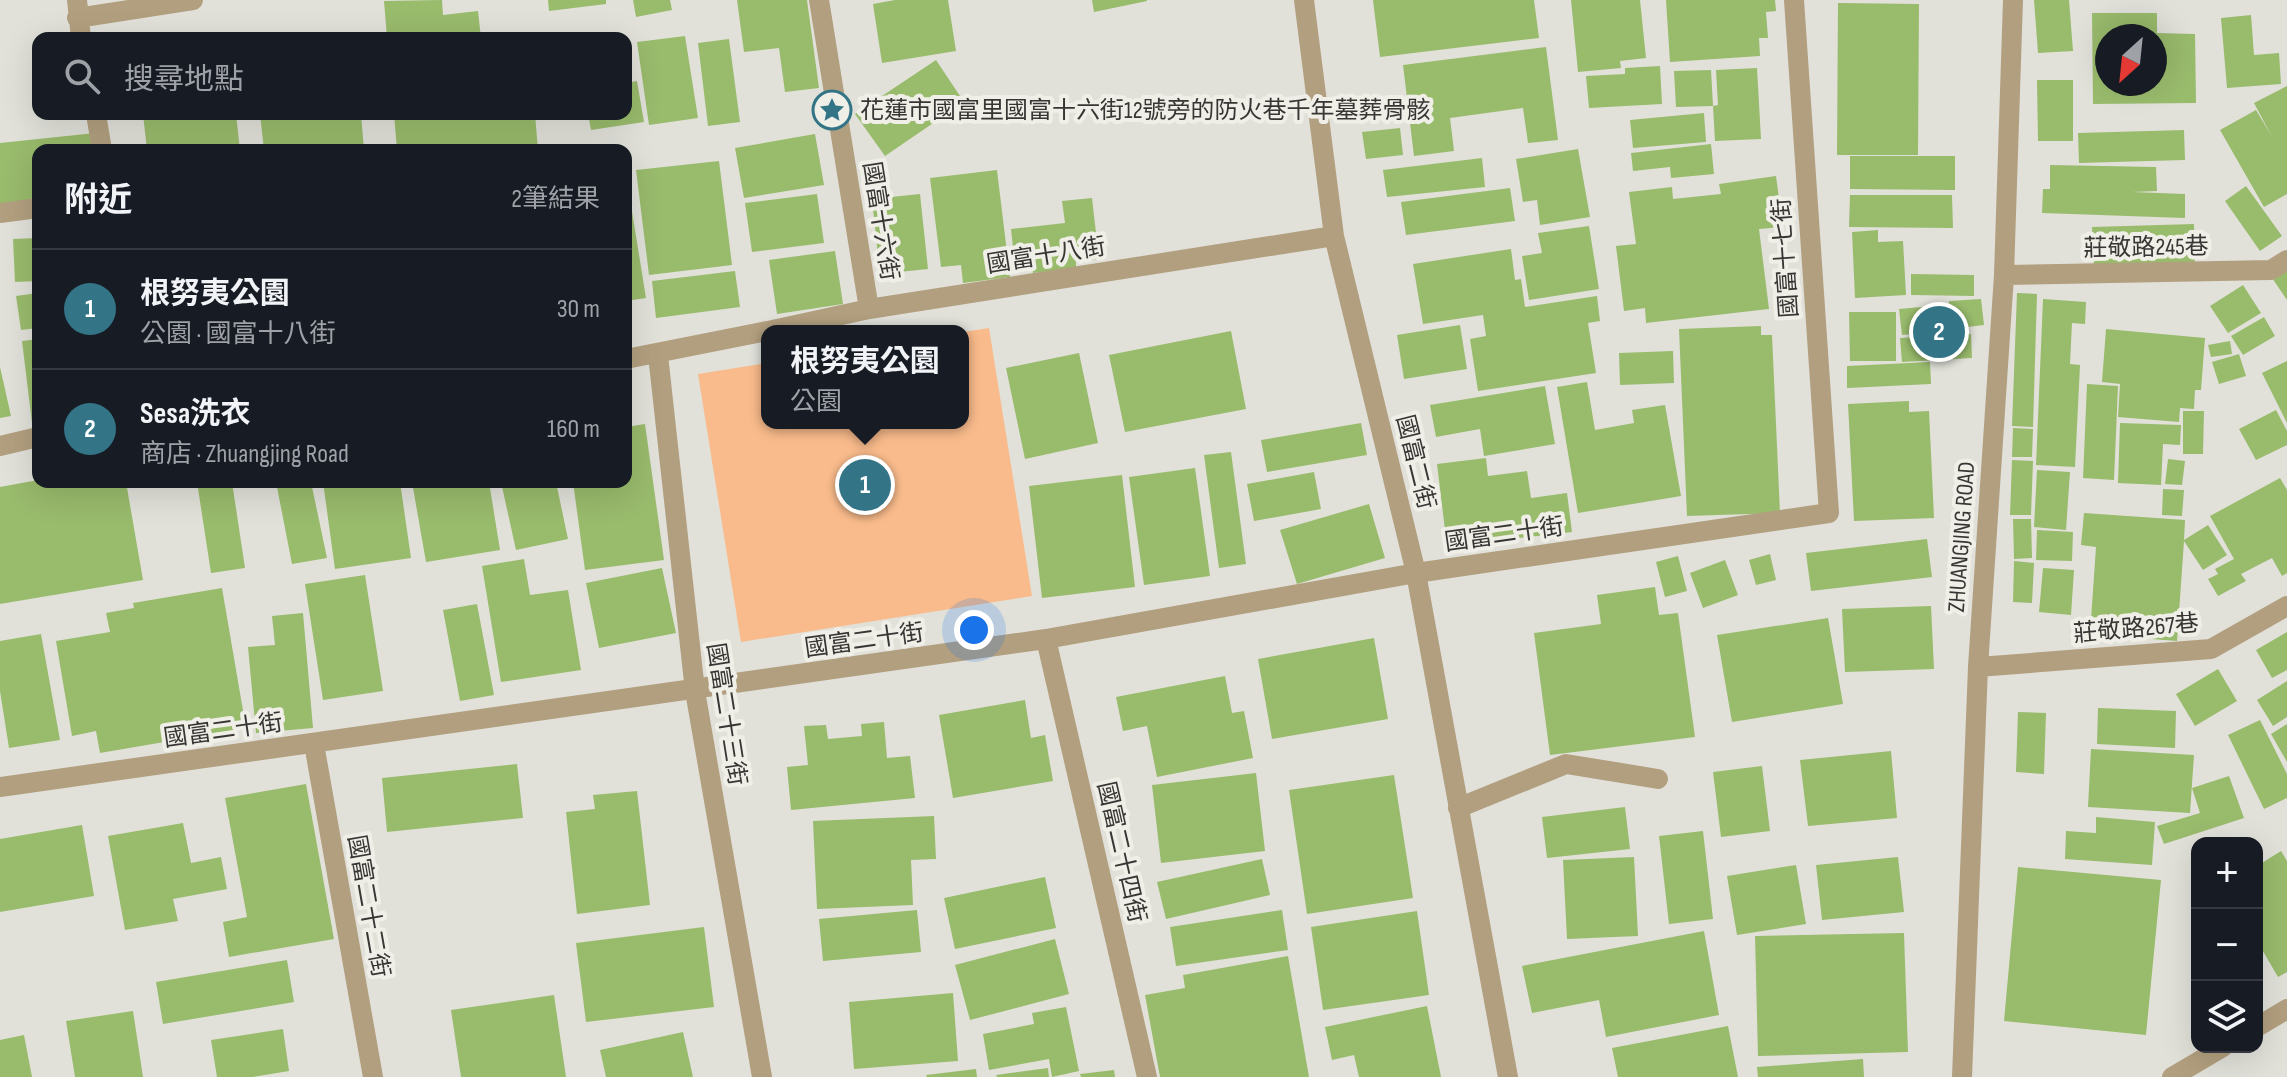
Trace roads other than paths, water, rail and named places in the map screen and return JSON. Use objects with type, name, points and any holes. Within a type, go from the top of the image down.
[{"type":"street","points":[[79,19],[193,0]]},
{"type":"street","name":"國富十六街","points":[[819,0],[869,309]]},
{"type":"street","name":"國富二街","points":[[1304,0],[1334,236],[1416,573],[1508,1077]]},
{"type":"street","name":"國富十七街","points":[[1794,0],[1829,513]]},
{"type":"street","name":"ZHUANGJING ROAD","points":[[1962,1077],[1978,667],[2004,275],[2013,0]]},
{"type":"street","points":[[97,120],[101,144]]},
{"type":"street","points":[[0,213],[32,209]]},
{"type":"street","name":"國富十八街","points":[[796,325],[869,309],[1334,236]]},
{"type":"street","name":"莊敬路245巷","points":[[2004,275],[2271,270],[2287,260]]},
{"type":"street","name":"國富十八街","points":[[632,358],[761,333]]},
{"type":"street","name":"國富二十三街","points":[[658,355],[695,691],[762,1077]]},
{"type":"street","points":[[0,446],[32,438]]},
{"type":"street","name":"國富二十街","points":[[0,787],[1046,639],[1416,573],[1829,513]]},
{"type":"street","name":"莊敬路267巷","points":[[1978,667],[2211,649],[2287,606]]},
{"type":"street","name":"國富二十四街","points":[[1046,639],[1147,1077]]},
{"type":"street","name":"國富二十二街","points":[[314,744],[373,1077]]},
{"type":"street","points":[[1458,808],[1566,764],[1658,779]]},
{"type":"street","points":[[2263,1023],[2287,1009]]},
{"type":"street","points":[[2172,1077],[2213,1053]]},
{"type":"place","name":"花蓮市國富里國富十六街12號旁的防火巷千年墓葬骨骸","points":[[832,110]]},
{"type":"place","name":"Sesa洗衣","points":[[1939,332]]},
{"type":"place","name":"根努夷公園","points":[[865,485]]}]
